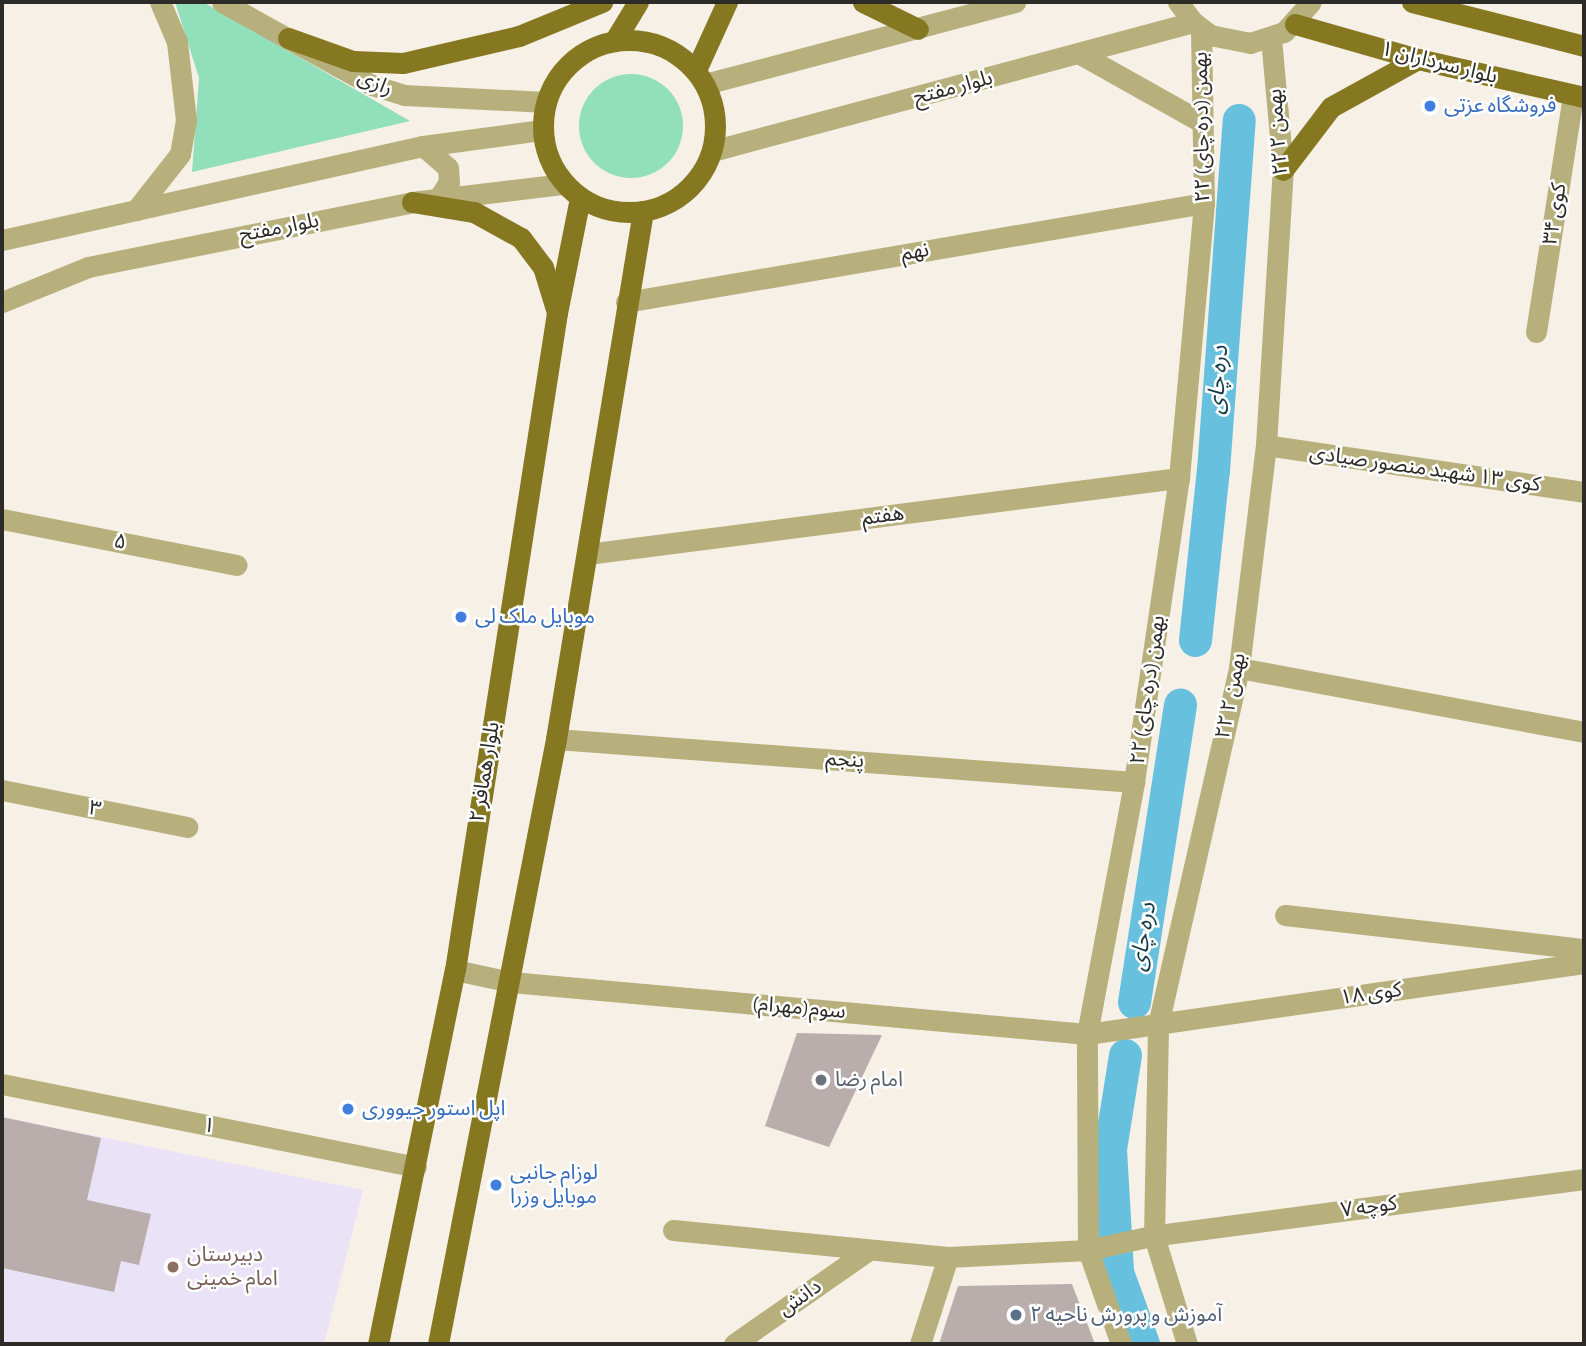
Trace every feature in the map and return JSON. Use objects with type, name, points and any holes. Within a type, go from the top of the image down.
[{"type":"main road","points":[[288,38],[353,61],[404,63],[519,36],[602,2]]},
{"type":"main road","points":[[615,40],[638,2]]},
{"type":"main road","points":[[701,77],[727,2]]},
{"type":"main road","points":[[863,2],[918,29]]},
{"type":"main road","points":[[1412,2],[1584,46]]},
{"type":"main road","name":"بلوار سرداران ۱","points":[[1295,24],[1418,59],[1579,96]]},
{"type":"main road","points":[[615,40],[640,40],[663,46],[701,77],[716,128],[712,150],[686,191],[642,211],[599,208],[572,191],[545,150],[542,130],[546,102],[560,73],[574,58],[615,40]]},
{"type":"main road","points":[[1283,170],[1331,107],[1418,59]]},
{"type":"main road","name":"بلوار همافر ۲","points":[[379,1344],[455,970],[557,313],[572,191]]},
{"type":"main road","points":[[412,202],[474,212],[522,237],[543,267],[557,313]]},
{"type":"main road","points":[[438,1344],[511,982],[556,738],[642,211]]},
{"type":"street","points":[[136,210],[180,155],[186,120],[177,42],[160,2]]},
{"type":"street","name":"رازی","points":[[222,2],[372,85],[404,95],[546,102]]},
{"type":"street","points":[[701,77],[918,29],[1015,2]]},
{"type":"street","points":[[1178,2],[1197,26],[1230,41],[1271,38],[1295,24],[1311,2]]},
{"type":"street","name":"بلوار مفتح","points":[[712,150],[1197,26]]},
{"type":"street","name":"۲۲ بهمن (دره چای)","points":[[1121,1344],[1088,1250],[1087,1034],[1134,782],[1179,478],[1204,203],[1203,123],[1197,26]]},
{"type":"street","name":"۲۲ بهمن ۲","points":[[1187,1344],[1152,1236],[1158,1025],[1238,668],[1266,445],[1283,170],[1271,38]]},
{"type":"street","points":[[1082,55],[1203,123]]},
{"type":"street","name":"کوی ۳۴","points":[[1536,332],[1579,96]]},
{"type":"street","points":[[2,240],[423,146],[542,130]]},
{"type":"street","points":[[423,146],[448,168],[449,182],[438,198]]},
{"type":"street","name":"بلوار مفتح","points":[[2,302],[88,267],[412,202],[438,198],[572,191]]},
{"type":"street","name":"نهم","points":[[626,302],[1204,203]]},
{"type":"street","name":"کوی ۱۳ شهید منصور صیادی","points":[[1266,445],[1584,492]]},
{"type":"street","name":"هفتم","points":[[587,554],[1179,478]]},
{"type":"street","name":"۵","points":[[2,519],[237,565]]},
{"type":"street","points":[[1238,668],[1584,732]]},
{"type":"street","name":"پنجم","points":[[556,738],[1134,782]]},
{"type":"street","name":"۳","points":[[2,790],[187,827]]},
{"type":"street","points":[[1285,915],[1584,949]]},
{"type":"street","name":"کوی ۱۸","points":[[1087,1034],[1584,963]]},
{"type":"street","name":"سوم(مهرام)","points":[[455,970],[511,982],[1087,1034]]},
{"type":"street","name":"۱","points":[[2,1084],[416,1167]]},
{"type":"street","name":"کوچه ۷","points":[[673,1230],[866,1252],[948,1257],[1088,1250],[1152,1236],[1584,1179]]},
{"type":"street","name":"دانش","points":[[734,1344],[866,1252]]},
{"type":"street","points":[[920,1344],[948,1257]]},
{"type":"shaded area","name":"دبیرستان امام خمینی","points":[[2,1117],[363,1190],[324,1344],[2,1344]]},
{"type":"green space","points":[[175,2],[203,2],[410,121],[192,172],[199,78]]},
{"type":"green space","points":[[631,74],[651,78],[668,89],[679,106],[683,126],[679,146],[668,163],[651,174],[631,178],[611,174],[594,163],[583,146],[579,126],[583,106],[594,89],[611,78]]},
{"type":"building","name":"امام رضا","points":[[797,1033],[882,1035],[829,1147],[765,1126]]},
{"type":"building","points":[[2,1117],[101,1138],[87,1200],[151,1214],[139,1265],[121,1261],[114,1292],[2,1268]]},
{"type":"building","name":"آموزش و پرورش ناحیه ۲","points":[[1072,1284],[1095,1344],[939,1344],[958,1286]]},
{"type":"waterway","name":"دره چای","points":[[1195,640],[1213,470],[1239,120]]},
{"type":"waterway","name":"دره چای","points":[[1134,1002],[1180,705]]},
{"type":"waterway","name":"دره چای","points":[[1125,1055],[1110,1149],[1117,1272],[1143,1344]]},
{"type":"place","name":"فروشگاه عزتی","points":[[1430,106]]},
{"type":"place","name":"موبایل ملک لی","points":[[461,617]]},
{"type":"place","name":"امام رضا","points":[[821,1080]]},
{"type":"place","name":"اپل استور جيووری","points":[[348,1109]]},
{"type":"place","name":"لوزام جانبی موبایل وزرا","points":[[496,1185]]},
{"type":"place","name":"دبیرستان امام خمینی","points":[[173,1267]]},
{"type":"place","name":"آموزش و پرورش ناحیه ۲","points":[[1016,1315]]}]
